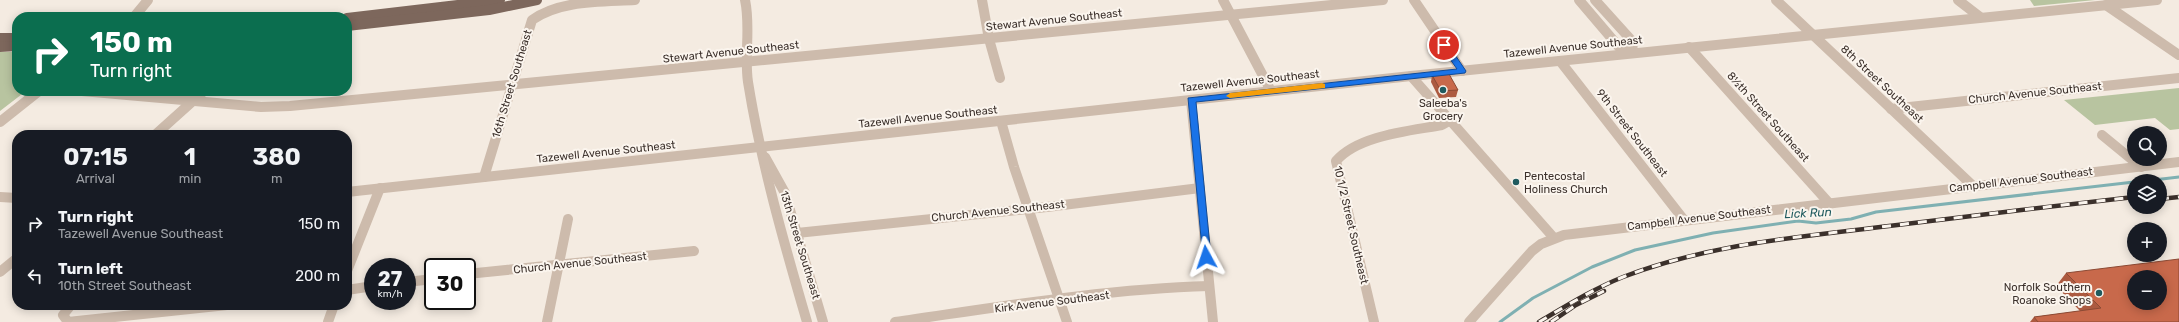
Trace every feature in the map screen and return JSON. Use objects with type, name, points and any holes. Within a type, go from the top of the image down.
[{"type":"main road","points":[[352,17],[500,0]]},
{"type":"main road","points":[[352,26],[489,10],[537,0]]},
{"type":"main road","points":[[0,38],[12,38]]},
{"type":"main road","points":[[0,47],[12,46]]},
{"type":"street","points":[[138,12],[148,0]]},
{"type":"street","name":"16th Street Southeast","points":[[484,177],[532,20],[535,16],[555,7],[635,0]]},
{"type":"street","name":"13th Street Southeast","points":[[744,0],[749,14],[746,62],[747,80],[760,148],[770,196],[807,322]]},
{"type":"street","points":[[982,0],[989,39],[1000,78]]},
{"type":"street","points":[[1223,0],[1271,91]]},
{"type":"street","name":"Stewart Avenue Southeast","points":[[138,96],[261,106],[284,106],[1383,0]]},
{"type":"street","points":[[1414,0],[1462,71]]},
{"type":"street","points":[[1579,0],[1619,47],[1632,53],[1633,42],[1595,0]]},
{"type":"street","name":"8th Street Southeast","points":[[1776,0],[1973,186]]},
{"type":"street","points":[[1958,0],[1980,17]]},
{"type":"street","name":"Tazewell Avenue Southeast","points":[[352,191],[1411,76],[2157,0]]},
{"type":"street","points":[[2106,5],[2179,55]]},
{"type":"street","name":"8½th Street Southeast","points":[[1689,47],[1829,203]]},
{"type":"street","name":"9th Street Southeast","points":[[1560,61],[1684,220]]},
{"type":"street","points":[[1411,76],[1449,121],[1554,238]]},
{"type":"street","name":"Church Avenue Southeast","points":[[1891,109],[2179,78]]},
{"type":"street","points":[[0,122],[33,96]]},
{"type":"street","points":[[161,130],[199,96]]},
{"type":"street","points":[[1191,100],[1213,322]]},
{"type":"street","points":[[1001,121],[1028,208],[1067,322]]},
{"type":"street","name":"10 1/2 Street Southeast","points":[[1374,322],[1336,161],[1343,152],[1352,147],[1386,137],[1442,125],[1449,121]]},
{"type":"street","points":[[2102,135],[2141,167]]},
{"type":"street","name":"13th Street Southeast","points":[[760,148],[785,193],[823,322]]},
{"type":"street","name":"Campbell Avenue Southeast","points":[[1469,322],[1532,251],[1554,238],[1575,233],[2179,162]]},
{"type":"street","points":[[352,258],[380,188]]},
{"type":"street","name":"Church Avenue Southeast","points":[[797,233],[1200,188]]},
{"type":"street","points":[[0,197],[12,198]]},
{"type":"street","points":[[547,322],[560,265],[568,219]]},
{"type":"street","name":"Church Avenue Southeast","points":[[476,273],[694,251]]},
{"type":"street","points":[[0,272],[12,262]]},
{"type":"street","name":"Kirk Avenue Southeast","points":[[895,322],[1060,299],[1172,287],[1209,286]]},
{"type":"street","points":[[352,289],[364,287]]},
{"type":"street","points":[[68,310],[63,317],[68,322],[158,317],[198,310]]},
{"type":"street","points":[[328,322],[332,310]]},
{"type":"green space","points":[[2030,0],[2095,0],[2034,6]]},
{"type":"green space","points":[[0,52],[12,52],[12,96],[20,96],[0,111]]},
{"type":"green space","points":[[2179,88],[2179,129],[2170,130],[2167,126],[2155,118],[2095,125],[2064,100]]},
{"type":"building","points":[[1449,74],[1458,90],[1441,91],[1432,75]]},
{"type":"building","name":"Norfolk Southern Roanoke Shops","points":[[2179,259],[2179,322],[2038,322],[2034,317],[2101,308],[2066,273],[2155,262],[2167,262],[2167,260]]},
{"type":"waterway","name":"Lick Run","points":[[2167,178],[2179,177]]},
{"type":"waterway","name":"Lick Run","points":[[1500,322],[1533,298],[1592,267],[1635,250],[1713,233],[1798,221],[1816,223],[1851,219],[1876,212],[2127,183]]},
{"type":"railway","points":[[2167,198],[2179,197]]},
{"type":"railway","points":[[1539,322],[1590,292],[1623,277],[1655,266],[1721,249],[1788,238],[2127,198]]},
{"type":"railway","points":[[1551,322],[1576,305],[1604,291]]},
{"type":"slow traffic","points":[[1230,96],[1322,86]]},
{"type":"place","name":"Saleeba's Grocery","points":[[1443,90]]},
{"type":"place","name":"Pentecostal Holiness Church","points":[[1516,182]]},
{"type":"place","name":"Norfolk Southern Roanoke Shops","points":[[2099,293]]},
{"type":"route","points":[[1206,257],[1191,100],[1462,71],[1444,45]]}]
